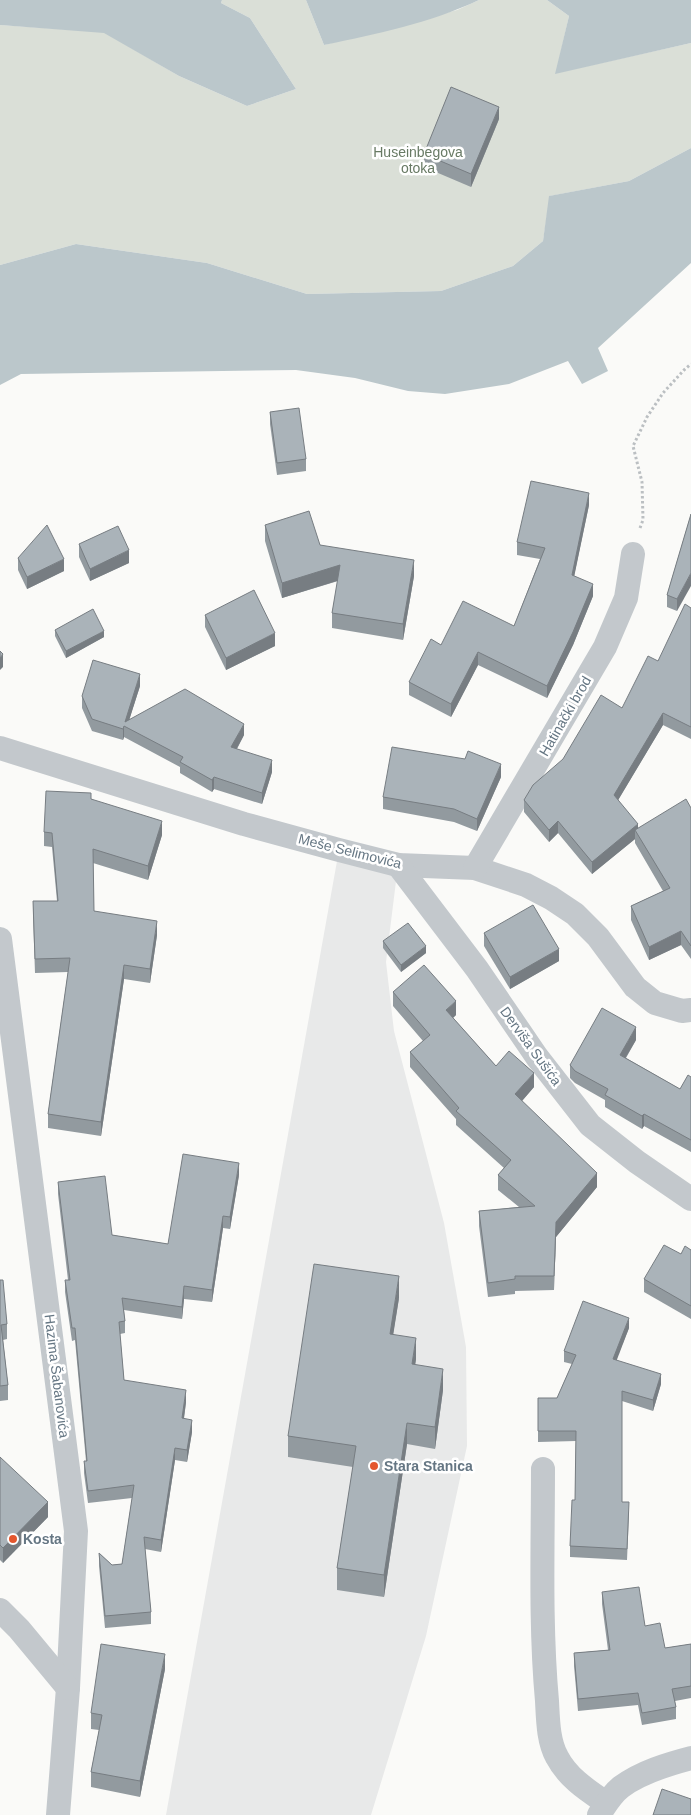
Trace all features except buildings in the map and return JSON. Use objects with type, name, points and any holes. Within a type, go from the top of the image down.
[{"type":"street","name":"Hatinački brod","points":[[475,868],[605,647],[626,598],[633,554]]},
{"type":"street","name":"Meše Selimovića","points":[[0,748],[244,824],[339,850],[398,865],[475,868],[526,886],[551,898],[575,914],[598,937],[635,987],[655,1003],[682,1011],[691,1010]]},
{"type":"street","name":"Derviša Sušića","points":[[398,865],[477,969],[537,1057],[590,1125],[637,1162],[691,1199]]},
{"type":"street","name":"Hazima Šabanovića","points":[[0,939],[76,1531],[68,1688],[58,1815]]},
{"type":"street","points":[[543,1469],[544,1670],[549,1728],[556,1755],[567,1773],[603,1809],[620,1788],[644,1774],[689,1759]]},
{"type":"street","points":[[0,1610],[20,1629],[68,1688]]},
{"type":"path","points":[[633,554],[643,520],[642,482],[633,446],[647,418],[663,393],[691,364]]},
{"type":"shaded area","points":[[0,0],[222,0],[221,3],[250,18],[296,89],[247,106],[179,76],[104,33],[0,25]]},
{"type":"shaded area","points":[[306,0],[479,0],[422,21],[324,45]]},
{"type":"shaded area","points":[[547,0],[691,0],[691,43],[555,74],[569,16]]},
{"type":"shaded area","points":[[691,148],[691,263],[598,348],[608,371],[582,384],[568,361],[509,384],[445,394],[408,391],[355,378],[296,370],[21,374],[0,385],[0,265],[76,244],[207,263],[307,294],[441,291],[513,266],[543,241],[549,196],[629,181]]},
{"type":"shaded area","points":[[339,850],[398,865],[386,962],[394,1031],[444,1223],[466,1347],[467,1446],[426,1636],[371,1815],[166,1815]]},
{"type":"green space","name":"Huseinbegova otoka","points":[[222,0],[306,0],[324,45],[457,10],[479,0],[547,0],[569,16],[556,73],[691,43],[691,148],[629,181],[550,196],[543,241],[513,266],[441,291],[307,294],[207,263],[76,244],[0,265],[0,25],[104,32],[179,76],[247,106],[296,89],[250,18],[221,3]]},
{"type":"place","name":"Stara Stanica","points":[[374,1466]]},
{"type":"place","name":"Kosta","points":[[13,1539]]}]
